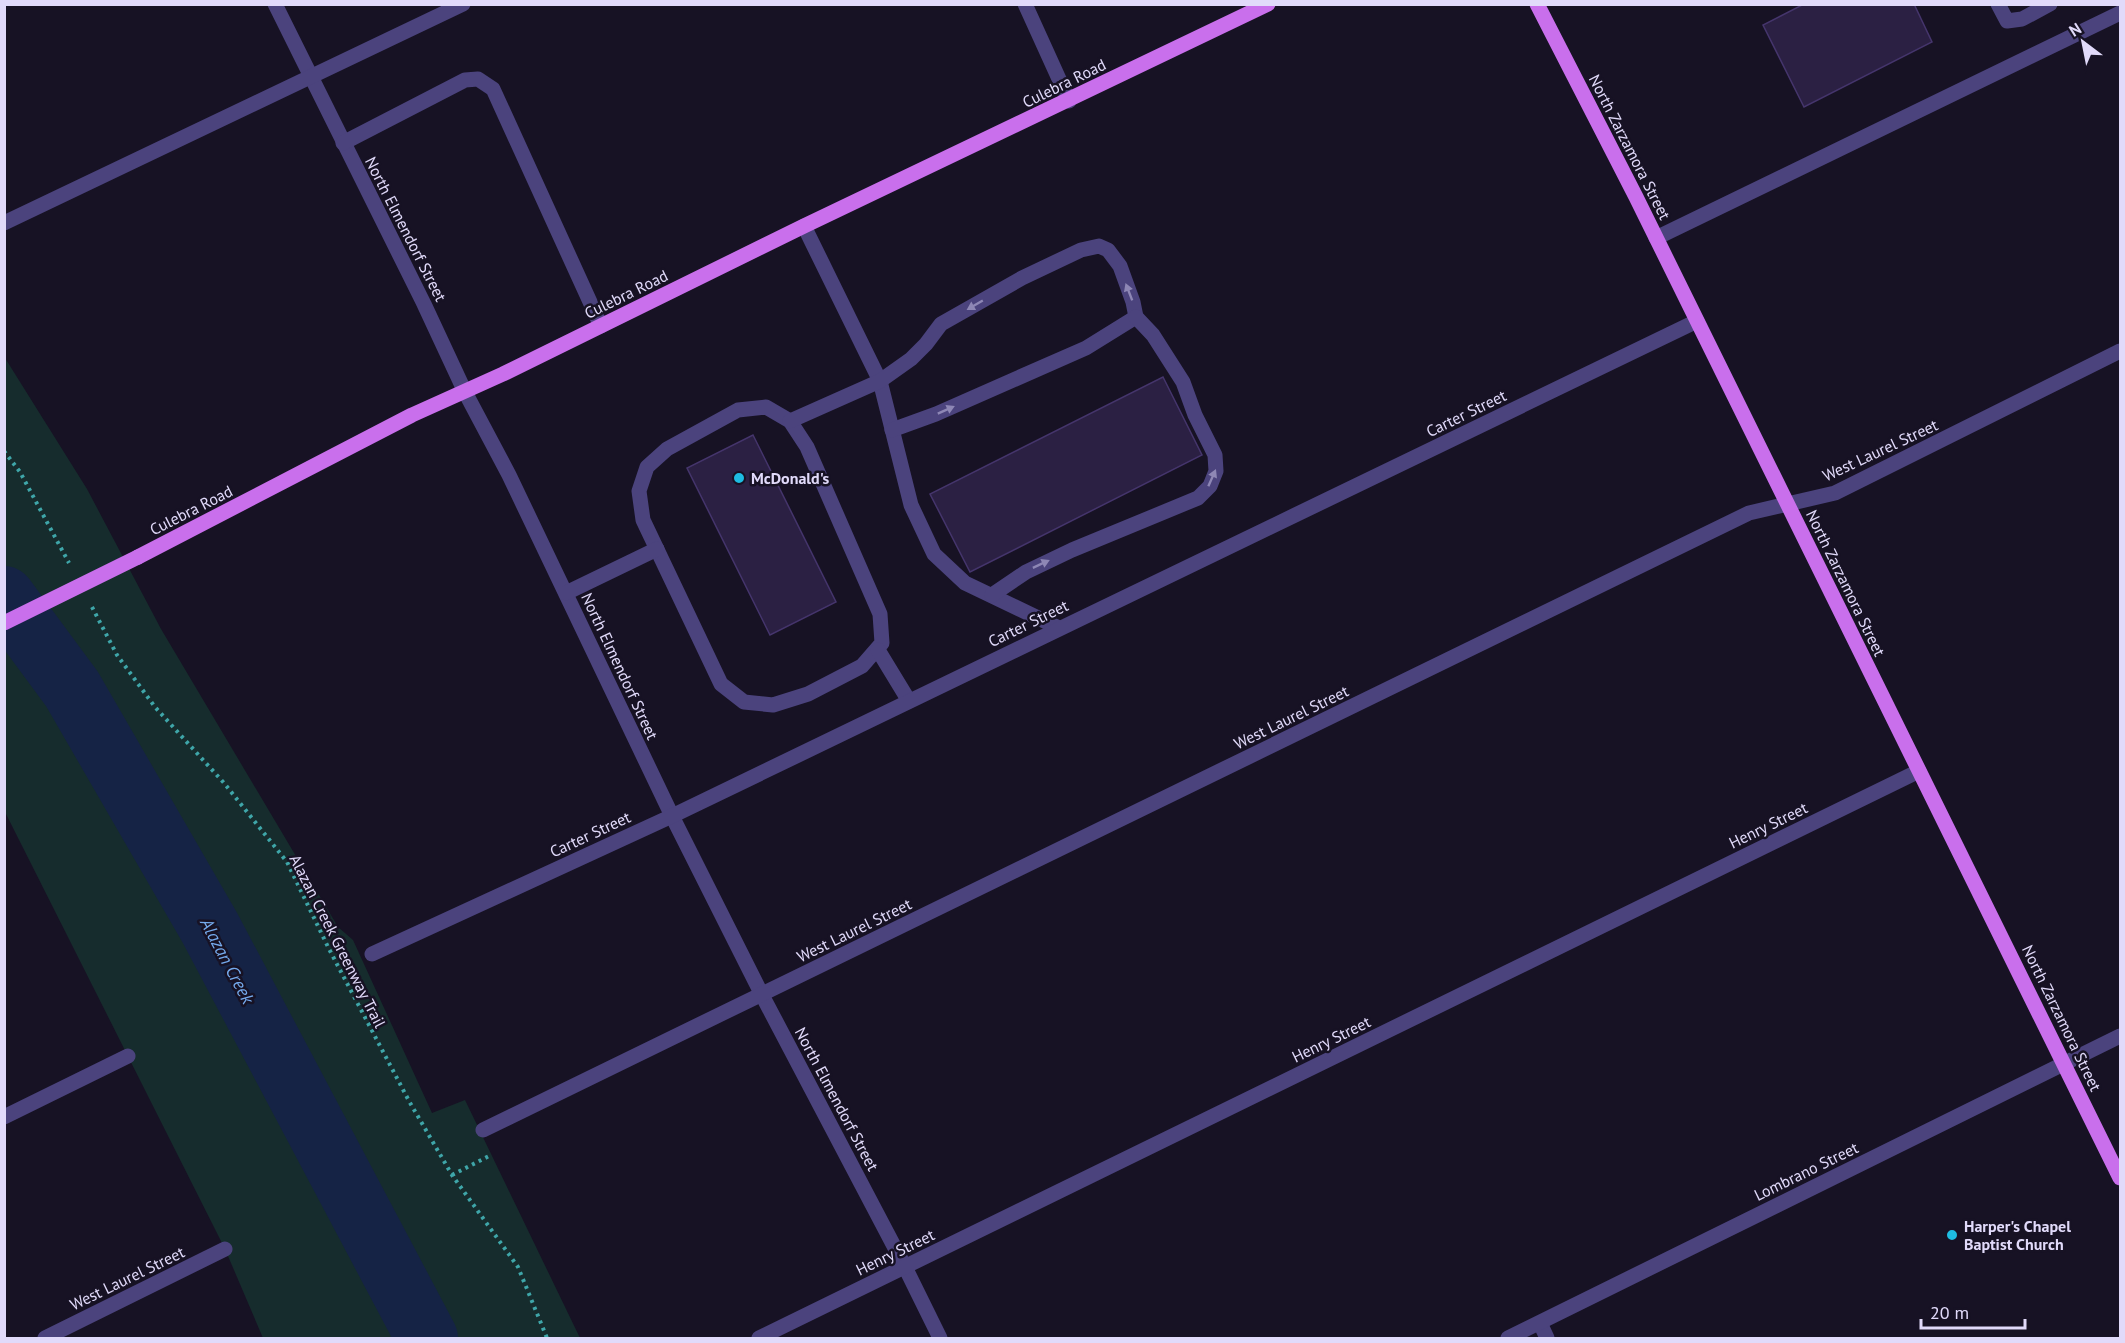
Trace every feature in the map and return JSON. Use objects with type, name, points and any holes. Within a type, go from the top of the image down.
[{"type":"main road","name":"Culebra Road","points":[[4,623],[138,557],[412,415],[465,392],[804,226],[1268,4]]},
{"type":"main road","name":"North Zarzamora Street","points":[[1537,4],[1656,238],[2121,1178]]},
{"type":"street","name":"North Elmendorf Street","points":[[275,4],[424,304],[465,392],[509,475],[672,816],[940,1338]]},
{"type":"street","points":[[4,223],[463,4]]},
{"type":"street","points":[[1025,4],[1069,101]]},
{"type":"street","points":[[1998,4],[2007,21],[2022,19],[2050,4]]},
{"type":"street","points":[[1656,238],[2121,13]]},
{"type":"street","points":[[343,143],[465,80],[478,79],[493,89],[601,326]]},
{"type":"street","points":[[804,226],[880,381],[911,505],[934,554],[965,583],[1059,628]]},
{"type":"street","points":[[790,421],[880,381],[911,359],[941,324],[1022,278],[1081,250],[1099,246],[1108,250],[1120,266],[1136,317],[1154,335],[1183,382],[1195,415],[1215,455],[1216,471],[1210,486],[1198,498],[1072,550],[1026,572],[992,595]]},
{"type":"street","points":[[892,430],[936,414],[1086,348],[1136,317]]},
{"type":"street","name":"Carter Street","points":[[372,954],[672,816],[1697,321]]},
{"type":"street","name":"West Laurel Street","points":[[483,1130],[1749,513],[1835,493],[2121,351]]},
{"type":"street","points":[[766,407],[790,421],[807,447],[880,614],[882,643],[862,666],[808,694],[773,705],[744,702],[722,684],[643,520],[639,491],[647,467],[667,449],[738,410],[766,407]]},
{"type":"street","points":[[566,593],[657,549]]},
{"type":"street","points":[[878,650],[909,700]]},
{"type":"street","name":"Henry Street","points":[[759,1338],[1919,771]]},
{"type":"street","name":"Lombrano Street","points":[[1508,1338],[2121,1036]]},
{"type":"street","points":[[4,1117],[128,1056]]},
{"type":"street","name":"West Laurel Street","points":[[45,1338],[225,1249]]},
{"type":"street","points":[[1540,1323],[1548,1338]]},
{"type":"path","points":[[4,451],[20,472],[74,573]]},
{"type":"path","name":"Alazan Creek Greenway Trail","points":[[90,604],[117,655],[155,707],[225,783],[286,862],[409,1101],[452,1175],[518,1267],[547,1338]]},
{"type":"green space","points":[[5,358],[87,489],[161,629],[338,927],[353,940],[432,1113],[465,1100],[580,1338],[263,1338],[225,1249],[5,812]]},
{"type":"building","points":[[1804,4],[1914,4],[1932,42],[1804,107],[1763,25]]},
{"type":"building","points":[[1163,377],[1202,455],[970,572],[930,494]]},
{"type":"building","points":[[753,435],[836,602],[770,635],[687,468]]},
{"type":"waterway","name":"Alazan Creek","points":[[4,597],[72,689],[210,928],[427,1338]]},
{"type":"place","name":"McDonald's","points":[[739,478]]},
{"type":"place","name":"Harper's Chapel Baptist Church","points":[[1952,1235]]}]
